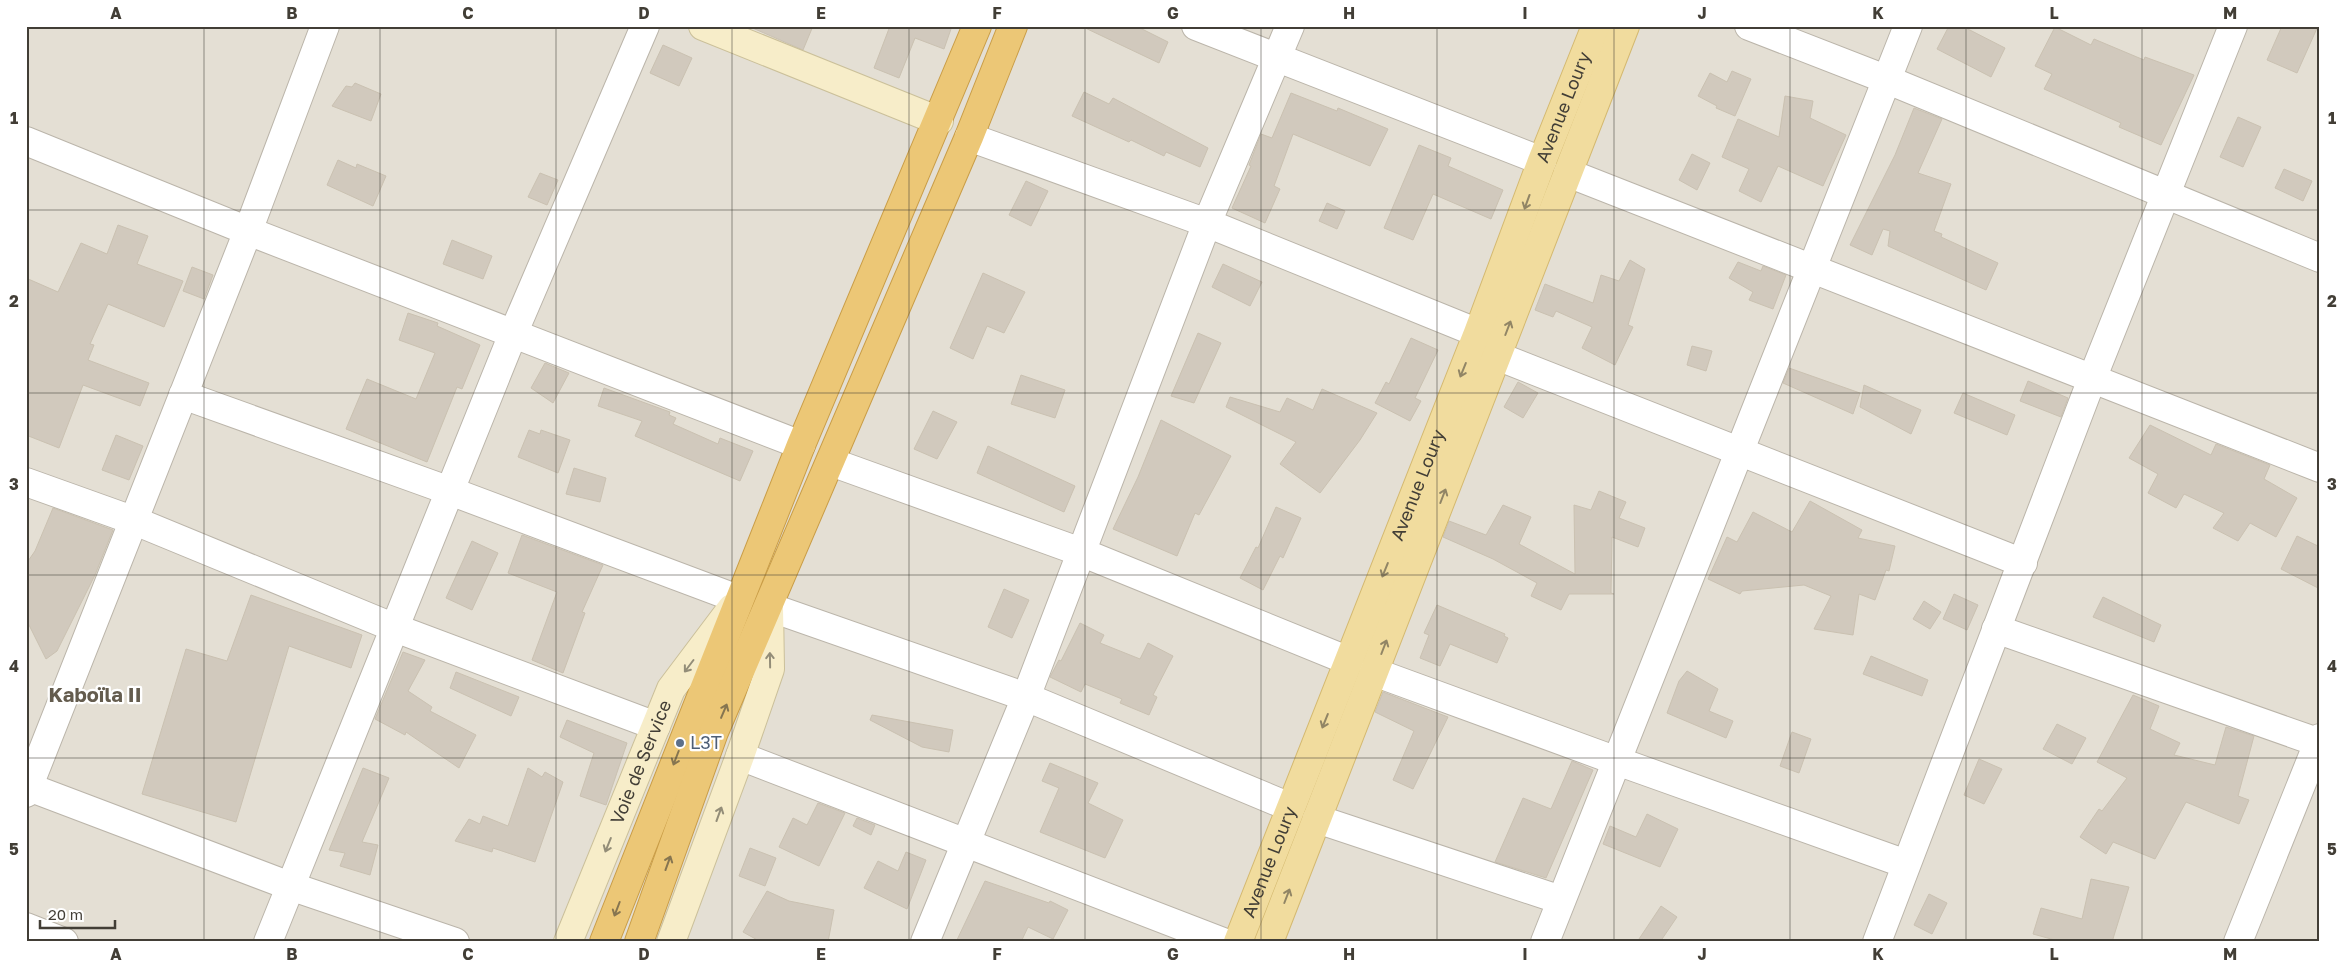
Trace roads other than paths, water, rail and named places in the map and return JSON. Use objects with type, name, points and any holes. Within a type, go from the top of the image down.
[{"type":"highway","points":[[604,942],[738,598],[939,121],[977,26]]},
{"type":"highway","points":[[639,942],[714,732],[969,137],[1013,26]]},
{"type":"main road","points":[[703,26],[939,121]]},
{"type":"main road","name":"Avenue Loury","points":[[1238,942],[1596,26]]},
{"type":"main road","name":"Avenue Loury","points":[[1269,942],[1625,26]]},
{"type":"main road","name":"Voie de Service","points":[[568,942],[671,689],[738,598]]},
{"type":"main road","points":[[671,942],[770,669],[769,607]]},
{"type":"street","points":[[325,26],[248,231],[135,521],[27,789],[290,886],[455,942]]},
{"type":"street","points":[[268,942],[513,334],[645,26]]},
{"type":"street","points":[[1196,26],[1276,59],[1542,161]]},
{"type":"street","points":[[925,942],[1026,697],[1207,223],[1290,26]]},
{"type":"street","points":[[1748,26],[1888,80],[2320,258]]},
{"type":"street","points":[[1545,942],[1908,26]]},
{"type":"street","points":[[1877,942],[2092,379],[2233,26]]},
{"type":"street","points":[[969,137],[1207,223],[1478,332]]},
{"type":"street","points":[[26,141],[248,231],[801,445]]},
{"type":"street","points":[[1568,174],[2320,468]]},
{"type":"street","points":[[1497,356],[2023,563]]},
{"type":"street","points":[[183,395],[450,491],[738,598]]},
{"type":"street","points":[[831,462],[1081,552],[1349,661]]},
{"type":"street","points":[[26,482],[135,521],[395,628],[656,726]]},
{"type":"street","points":[[769,607],[1026,697],[1290,807]]},
{"type":"street","points":[[1996,630],[2319,741],[2238,942]]},
{"type":"street","points":[[1374,672],[1617,762],[1906,864]]},
{"type":"street","points":[[740,756],[1223,942]]},
{"type":"street","points":[[1317,819],[1561,900]]},
{"type":"street","points":[[26,927],[64,942]]},
{"type":"place","name":"L3T","points":[[680,743]]},
{"type":"district","name":"Kaboïla II","points":[[95,695]]}]
